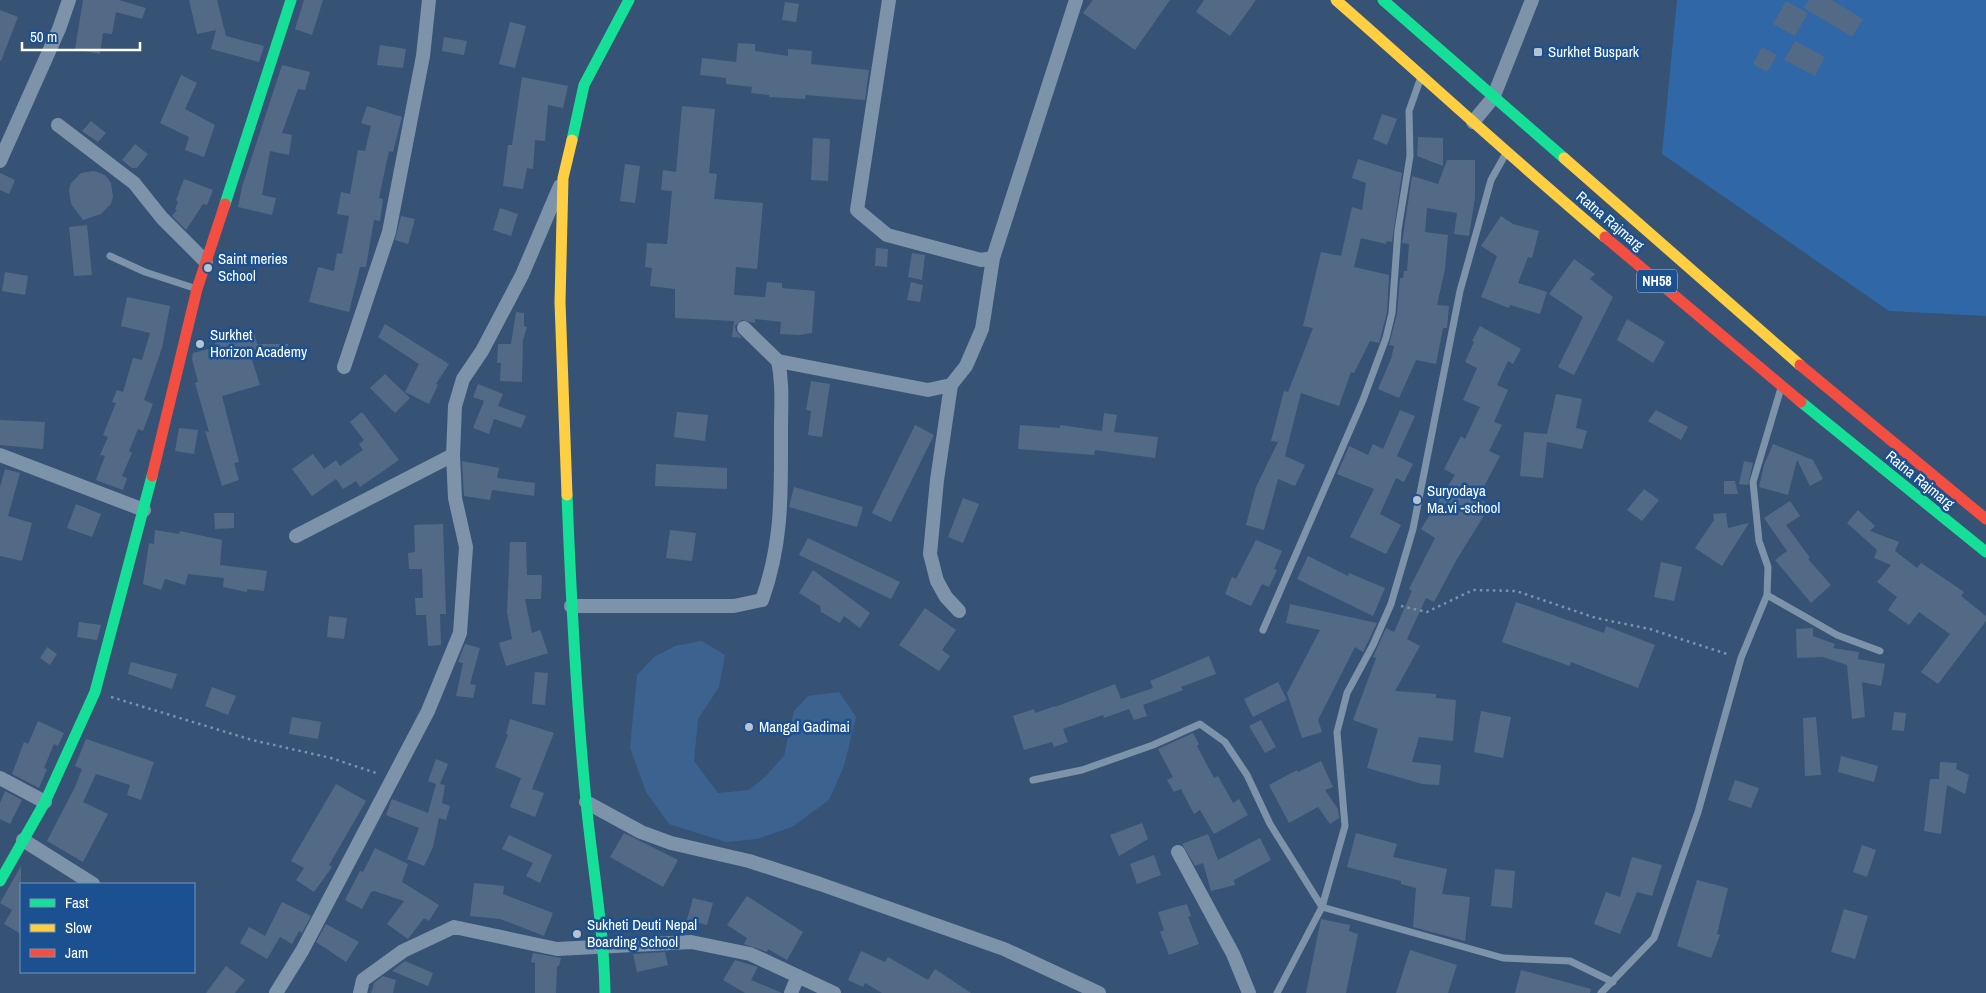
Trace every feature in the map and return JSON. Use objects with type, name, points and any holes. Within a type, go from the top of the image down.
[{"type":"street","points":[[0,161],[59,29],[69,0]]},
{"type":"street","points":[[0,881],[45,802],[95,692],[144,510],[197,289],[291,0]]},
{"type":"street","points":[[344,367],[389,232],[422,56],[429,0]]},
{"type":"street","points":[[276,993],[302,951],[428,711],[460,633],[466,547],[455,498],[453,455],[455,406],[463,379],[482,351],[522,274],[563,178],[584,86],[629,0]]},
{"type":"street","points":[[888,0],[857,210],[887,235],[981,260],[993,258]]},
{"type":"street","points":[[959,611],[946,598],[937,581],[930,554],[937,480],[951,385],[966,366],[982,329],[993,258],[1076,0]]},
{"type":"street","name":"Ratna Rajmarg","points":[[1336,0],[1422,75],[1506,153],[1782,386],[1986,552]]},
{"type":"street","name":"Ratna Rajmarg","points":[[1383,0],[1792,358],[1986,519]]},
{"type":"street","points":[[1473,122],[1493,98],[1532,0]]},
{"type":"street","points":[[58,125],[134,183],[162,218],[206,262]]},
{"type":"street","points":[[563,178],[560,302],[570,606],[586,802],[604,947],[605,993]]},
{"type":"street","points":[[744,328],[778,361],[928,390],[951,385]]},
{"type":"street","points":[[570,606],[734,606],[762,600],[773,569],[781,493],[782,380],[778,361]]},
{"type":"street","points":[[0,455],[144,510]]},
{"type":"street","points":[[296,536],[453,455]]},
{"type":"street","points":[[0,778],[45,802]]},
{"type":"street","points":[[586,802],[641,832],[671,843],[749,861],[820,884],[1004,949],[1099,993]]},
{"type":"street","points":[[23,840],[91,883]]},
{"type":"street","points":[[1178,852],[1233,954],[1249,993]]},
{"type":"street","points":[[360,993],[364,980],[403,951],[454,927],[557,949],[691,942],[750,954],[834,993]]},
{"type":"street","points":[[790,993],[798,976]]},
{"type":"lane","points":[[1263,630],[1363,400],[1386,338],[1392,313],[1398,230],[1410,156],[1409,111],[1422,75]]},
{"type":"lane","points":[[1277,993],[1322,907],[1345,826],[1337,732],[1347,693],[1373,645],[1391,604],[1413,529],[1460,291],[1490,180],[1506,153]]},
{"type":"lane","points":[[110,256],[145,272],[197,289]]},
{"type":"lane","points":[[1601,993],[1654,938],[1698,812],[1741,658],[1767,595],[1768,567],[1759,541],[1752,482],[1782,386]]},
{"type":"lane","points":[[1767,595],[1836,635],[1880,650]]},
{"type":"lane","points":[[1033,780],[1082,770],[1153,745],[1200,724],[1225,742],[1247,775],[1270,824],[1322,907],[1503,958],[1570,961],[1613,982]]},
{"type":"path","points":[[1391,604],[1427,612],[1473,590],[1516,591],[1596,618],[1650,629],[1741,658]]},
{"type":"path","points":[[95,692],[252,740],[331,758],[392,778]]},
{"type":"shaded area","points":[[1677,0],[1986,0],[1986,316],[1889,311],[1662,154]]},
{"type":"shaded area","points":[[702,641],[725,655],[719,687],[698,719],[694,761],[718,793],[749,790],[766,776],[784,756],[794,711],[808,696],[839,692],[856,717],[844,766],[829,800],[792,827],[757,839],[726,842],[669,824],[646,792],[630,748],[637,675],[654,657],[675,646]]},
{"type":"building","points":[[83,0],[119,0],[146,8],[142,19],[116,12],[112,34],[103,33],[100,54],[75,49]]},
{"type":"building","points":[[189,0],[217,0],[226,36],[264,46],[259,62],[211,49],[216,30],[197,34]]},
{"type":"building","points":[[304,0],[323,0],[312,35],[295,29]]},
{"type":"building","points":[[1093,0],[1170,0],[1135,50],[1083,13]]},
{"type":"building","points":[[1204,0],[1256,0],[1230,36],[1196,12]]},
{"type":"building","points":[[1809,0],[1832,0],[1863,19],[1852,37],[1804,8]]},
{"type":"building","points":[[1786,1],[1808,13],[1795,36],[1773,24]]},
{"type":"building","points":[[785,2],[799,4],[796,22],[782,20]]},
{"type":"building","points":[[0,10],[18,17],[1,61],[0,60]]},
{"type":"building","points":[[510,22],[526,26],[515,68],[499,64]]},
{"type":"building","points":[[444,37],[467,41],[464,55],[442,51]]},
{"type":"building","points":[[1795,41],[1825,57],[1815,76],[1784,60]]},
{"type":"building","points":[[738,43],[755,44],[755,51],[788,56],[788,49],[812,51],[811,64],[869,70],[865,100],[806,95],[805,99],[769,97],[769,95],[751,93],[752,87],[726,84],[726,78],[700,75],[702,58],[736,62]]},
{"type":"building","points":[[380,45],[406,49],[403,68],[377,65]]},
{"type":"building","points":[[1762,47],[1777,55],[1767,72],[1753,64]]},
{"type":"building","points":[[282,65],[310,72],[305,90],[298,89],[282,133],[292,135],[289,155],[270,151],[262,195],[276,198],[272,215],[238,207],[242,187]]},
{"type":"building","points":[[181,75],[197,83],[185,109],[215,125],[204,157],[185,150],[189,137],[160,123]]},
{"type":"building","points":[[522,77],[568,86],[563,108],[548,105],[545,141],[535,140],[533,169],[527,168],[523,189],[503,186],[508,145],[512,145]]},
{"type":"building","points":[[367,106],[402,117],[393,152],[389,151],[379,198],[383,199],[380,221],[374,220],[366,267],[360,267],[349,312],[309,302],[318,267],[334,271],[337,253],[342,254],[349,216],[337,214],[341,192],[350,194],[358,150],[365,151],[371,126],[361,123]]},
{"type":"building","points":[[682,106],[715,109],[709,173],[717,174],[714,199],[763,203],[757,269],[736,267],[734,295],[765,297],[767,282],[782,283],[782,288],[815,291],[812,333],[799,335],[780,334],[781,322],[755,319],[755,323],[742,320],[735,326],[736,331],[742,338],[732,337],[734,321],[675,318],[675,289],[650,286],[652,268],[645,267],[647,243],[667,244],[672,191],[661,190],[663,170],[676,172]]},
{"type":"building","points":[[1382,114],[1397,119],[1387,145],[1373,139]]},
{"type":"building","points":[[91,121],[106,133],[98,142],[82,131]]},
{"type":"building","points":[[1418,137],[1443,138],[1443,166],[1417,156]]},
{"type":"building","points":[[813,138],[830,139],[828,181],[811,180]]},
{"type":"building","points":[[135,144],[148,154],[137,168],[132,168],[122,160]]},
{"type":"building","points":[[1358,159],[1402,173],[1392,242],[1387,241],[1386,244],[1361,238],[1354,267],[1389,275],[1387,312],[1379,343],[1370,341],[1354,373],[1351,372],[1339,406],[1301,393],[1285,456],[1305,465],[1295,486],[1278,479],[1264,530],[1246,525],[1256,487],[1278,442],[1271,441],[1284,391],[1288,392],[1313,328],[1303,326],[1321,252],[1341,256],[1352,207],[1362,210],[1366,183],[1352,178]]},
{"type":"building","points":[[1447,160],[1475,160],[1475,197],[1469,236],[1454,234],[1457,213],[1427,208],[1425,232],[1448,235],[1445,269],[1437,305],[1449,306],[1447,328],[1443,328],[1436,364],[1416,360],[1399,398],[1378,389],[1391,359],[1394,346],[1389,345],[1397,314],[1400,278],[1403,278],[1404,271],[1407,271],[1409,244],[1402,243],[1412,176],[1438,184]]},
{"type":"building","points":[[625,164],[640,166],[635,203],[620,201]]},
{"type":"building","points":[[94,171],[105,175],[111,183],[113,197],[111,204],[101,214],[83,220],[71,204],[69,190],[71,183],[81,173]]},
{"type":"building","points":[[0,173],[15,180],[9,194],[0,190]]},
{"type":"building","points":[[184,179],[213,190],[207,205],[203,204],[186,230],[172,216],[177,210],[175,209],[178,202],[176,200]]},
{"type":"building","points":[[500,208],[518,214],[511,236],[493,230]]},
{"type":"building","points":[[401,216],[415,219],[408,244],[395,240]]},
{"type":"building","points":[[1501,216],[1513,224],[1539,231],[1532,258],[1528,257],[1518,283],[1547,292],[1540,314],[1510,305],[1509,308],[1481,297],[1497,256],[1481,246]]},
{"type":"building","points":[[87,225],[92,275],[74,276],[69,227]]},
{"type":"building","points":[[876,248],[888,249],[887,267],[875,266]]},
{"type":"building","points":[[912,253],[925,255],[922,280],[908,277]]},
{"type":"building","points":[[1574,259],[1595,274],[1590,279],[1613,297],[1574,375],[1558,367],[1583,317],[1549,294]]},
{"type":"building","points":[[5,272],[28,276],[25,295],[2,291]]},
{"type":"building","points":[[911,282],[923,285],[920,302],[907,300]]},
{"type":"building","points":[[127,297],[170,306],[162,348],[144,400],[153,404],[143,431],[138,429],[129,451],[132,453],[122,476],[127,478],[123,490],[96,480],[105,456],[100,455],[108,437],[103,435],[116,403],[112,402],[117,390],[123,392],[133,358],[142,360],[150,333],[121,326]]},
{"type":"building","points":[[516,312],[524,313],[524,326],[527,327],[523,340],[522,382],[500,381],[501,363],[497,363],[498,344],[511,344]]},
{"type":"building","points":[[1627,319],[1665,342],[1653,363],[1617,340]]},
{"type":"building","points":[[385,324],[449,364],[436,384],[438,385],[429,404],[405,392],[419,364],[378,337]]},
{"type":"building","points":[[1480,326],[1521,349],[1513,364],[1508,361],[1497,385],[1508,390],[1494,422],[1502,425],[1489,451],[1500,456],[1478,498],[1490,506],[1457,559],[1434,602],[1426,598],[1407,639],[1420,646],[1395,691],[1436,694],[1436,698],[1456,700],[1453,741],[1419,737],[1412,762],[1441,765],[1439,785],[1422,784],[1367,768],[1378,729],[1353,720],[1376,658],[1373,657],[1386,628],[1394,632],[1412,591],[1409,589],[1435,538],[1421,529],[1455,475],[1444,469],[1461,436],[1465,439],[1480,407],[1463,400],[1477,368],[1465,362],[1474,342],[1472,341]]},
{"type":"building","points":[[254,332],[257,344],[288,344],[288,356],[251,357],[260,385],[222,396],[239,462],[234,463],[239,480],[222,486],[205,431],[209,432],[195,383],[198,382],[192,359],[193,353],[216,347],[215,343]]},
{"type":"building","points":[[385,374],[410,398],[395,413],[370,388]]},
{"type":"building","points":[[811,381],[830,384],[822,437],[808,435],[811,411],[806,410]]},
{"type":"building","points":[[478,384],[503,394],[498,406],[526,416],[521,428],[494,419],[489,434],[473,428],[484,401],[473,397]]},
{"type":"building","points":[[1556,394],[1582,399],[1576,428],[1587,431],[1582,449],[1547,442],[1543,478],[1520,476],[1524,432],[1547,434]]},
{"type":"building","points":[[1400,410],[1415,416],[1397,456],[1413,464],[1404,482],[1396,478],[1380,514],[1401,525],[1386,554],[1350,537],[1374,489],[1337,474],[1349,446],[1368,455],[1373,444],[1383,449]]},
{"type":"building","points":[[1656,410],[1688,427],[1681,440],[1648,421]]},
{"type":"building","points":[[362,412],[399,460],[360,487],[356,481],[343,489],[336,479],[312,496],[292,469],[313,454],[324,469],[336,460],[340,466],[363,450],[359,444],[364,440],[350,422]]},
{"type":"building","points":[[677,412],[708,415],[705,441],[674,437]]},
{"type":"building","points":[[1104,413],[1117,415],[1114,432],[1158,437],[1155,458],[1095,450],[1094,455],[1018,449],[1020,425],[1060,428],[1060,425],[1102,431]]},
{"type":"building","points":[[0,420],[45,422],[43,449],[0,445]]},
{"type":"building","points":[[915,425],[934,435],[891,522],[872,513]]},
{"type":"building","points":[[179,428],[198,430],[194,454],[175,451]]},
{"type":"building","points":[[1773,444],[1813,460],[1823,479],[1810,486],[1797,460],[1788,495],[1759,487],[1764,465]]},
{"type":"building","points":[[462,461],[499,468],[497,478],[535,483],[534,496],[492,490],[490,500],[464,496]]},
{"type":"building","points":[[1744,461],[1753,463],[1748,485],[1739,484]]},
{"type":"building","points":[[656,464],[727,468],[727,489],[655,486]]},
{"type":"building","points":[[5,469],[20,473],[8,516],[32,523],[22,561],[0,556],[0,487]]},
{"type":"building","points":[[1724,481],[1735,481],[1738,494],[1724,494]]},
{"type":"building","points":[[794,487],[863,507],[857,527],[789,507]]},
{"type":"building","points":[[1644,489],[1659,500],[1642,521],[1627,510]]},
{"type":"building","points":[[963,498],[979,504],[963,543],[948,537]]},
{"type":"building","points":[[1790,501],[1800,516],[1786,525],[1810,558],[1808,559],[1831,585],[1811,603],[1775,560],[1787,551],[1764,518]]},
{"type":"building","points":[[76,504],[101,514],[92,537],[67,528]]},
{"type":"building","points":[[1858,510],[1875,526],[1870,531],[1899,542],[1895,551],[1917,568],[1921,563],[1964,592],[1961,596],[1986,616],[1986,621],[1938,684],[1921,672],[1950,634],[1919,612],[1909,625],[1888,610],[1897,597],[1877,582],[1891,565],[1874,558],[1877,550],[1847,523]]},
{"type":"building","points":[[214,513],[234,513],[234,528],[215,529]]},
{"type":"building","points":[[1726,513],[1728,528],[1749,523],[1722,566],[1695,548],[1714,520],[1713,514]]},
{"type":"building","points":[[443,524],[446,614],[440,614],[441,645],[428,646],[426,615],[416,615],[415,598],[423,598],[422,569],[409,569],[408,553],[415,552],[414,525]]},
{"type":"building","points":[[155,530],[179,534],[180,531],[222,540],[220,565],[267,571],[264,591],[247,589],[247,592],[223,587],[224,578],[188,574],[185,585],[165,579],[161,590],[143,584],[149,543],[154,544]]},
{"type":"building","points":[[670,530],[696,533],[692,561],[666,558]]},
{"type":"building","points":[[808,538],[900,582],[891,599],[799,555]]},
{"type":"building","points":[[1256,540],[1282,551],[1274,569],[1277,570],[1269,587],[1262,584],[1251,606],[1225,594],[1232,577],[1236,579]]},
{"type":"building","points":[[510,542],[526,542],[527,575],[542,575],[541,599],[525,599],[532,633],[540,630],[548,653],[506,666],[499,643],[512,639],[507,612]]},
{"type":"building","points":[[1308,556],[1348,576],[1349,573],[1385,588],[1373,616],[1297,579]]},
{"type":"building","points":[[1661,562],[1682,567],[1674,601],[1654,597]]},
{"type":"building","points":[[813,570],[870,613],[860,628],[844,616],[840,623],[821,612],[820,606],[799,593]]},
{"type":"building","points":[[1516,602],[1604,633],[1606,626],[1655,645],[1638,688],[1571,662],[1570,666],[1502,642]]},
{"type":"building","points":[[1290,604],[1377,623],[1363,652],[1355,647],[1318,720],[1322,732],[1302,738],[1287,693],[1320,630],[1286,623]]},
{"type":"building","points":[[925,608],[956,630],[942,650],[950,656],[939,671],[899,645]]},
{"type":"building","points":[[329,616],[347,618],[344,639],[327,637]]},
{"type":"building","points":[[79,622],[101,625],[97,640],[77,637]]},
{"type":"building","points":[[1813,628],[1813,636],[1835,644],[1833,648],[1859,652],[1858,659],[1885,664],[1881,686],[1862,682],[1865,717],[1852,719],[1847,665],[1823,657],[1797,658],[1796,629]]},
{"type":"building","points":[[465,644],[480,648],[470,684],[476,685],[473,698],[456,696],[463,663],[458,662]]},
{"type":"building","points":[[47,647],[57,654],[50,665],[40,658]]},
{"type":"building","points":[[1209,656],[1216,674],[1181,687],[1183,690],[1143,705],[1147,716],[1134,720],[1129,709],[1104,718],[1103,715],[1063,729],[1068,742],[1054,747],[1052,742],[1024,750],[1013,716],[1034,709],[1035,713],[1055,707],[1115,684],[1121,699],[1153,688],[1150,681]]},
{"type":"building","points":[[131,662],[177,674],[172,689],[128,674]]},
{"type":"building","points":[[535,672],[548,673],[545,705],[532,704]]},
{"type":"building","points":[[1278,682],[1287,700],[1253,717],[1244,699]]},
{"type":"building","points":[[212,687],[236,696],[228,715],[205,706]]},
{"type":"building","points":[[1481,711],[1511,717],[1503,758],[1474,752]]},
{"type":"building","points":[[1894,712],[1906,713],[1904,731],[1892,730]]},
{"type":"building","points":[[292,717],[321,722],[318,739],[289,734]]},
{"type":"building","points":[[1816,717],[1821,775],[1805,776],[1803,718]]},
{"type":"building","points":[[510,719],[554,733],[532,789],[544,793],[535,817],[510,807],[521,778],[495,767],[508,735],[506,734]]},
{"type":"building","points":[[1261,720],[1276,747],[1265,753],[1249,726]]},
{"type":"building","points":[[38,721],[64,733],[58,746],[54,744],[44,768],[47,769],[39,788],[12,774],[24,742],[28,744]]},
{"type":"building","points":[[1193,733],[1199,744],[1197,746],[1214,778],[1218,776],[1233,803],[1239,799],[1248,815],[1214,834],[1200,810],[1194,814],[1181,789],[1174,792],[1167,780],[1173,777],[1158,749]]},
{"type":"building","points":[[86,739],[154,762],[141,800],[127,795],[130,785],[96,774],[83,802],[108,814],[83,862],[47,841],[75,787],[82,769],[75,766]]},
{"type":"building","points":[[1841,756],[1878,766],[1874,782],[1838,772]]},
{"type":"building","points":[[436,759],[448,764],[440,784],[445,785],[442,803],[450,806],[446,820],[439,818],[433,847],[424,866],[407,859],[419,828],[386,815],[392,799],[428,813],[436,784],[428,781]]},
{"type":"building","points":[[1321,761],[1333,787],[1325,790],[1338,809],[1339,818],[1330,824],[1318,807],[1289,823],[1269,785],[1297,770],[1298,772]]},
{"type":"building","points":[[1940,762],[1957,763],[1956,769],[1969,775],[1965,794],[1947,785],[1941,834],[1924,831],[1930,779],[1939,779]]},
{"type":"building","points":[[1735,780],[1759,788],[1751,808],[1728,800]]},
{"type":"building","points":[[336,784],[366,801],[329,865],[332,867],[314,892],[296,880],[304,868],[291,861]]},
{"type":"building","points":[[5,791],[22,800],[10,824],[0,819],[0,803]]},
{"type":"building","points":[[1142,823],[1148,839],[1119,856],[1110,835]]},
{"type":"building","points":[[624,833],[678,860],[663,887],[610,857]]},
{"type":"building","points":[[1356,833],[1397,844],[1393,857],[1447,869],[1442,894],[1470,897],[1465,941],[1413,927],[1416,888],[1401,884],[1401,881],[1347,867]]},
{"type":"building","points":[[1208,834],[1218,860],[1260,838],[1271,860],[1234,880],[1235,885],[1211,891],[1203,863],[1195,866],[1182,844]]},
{"type":"building","points":[[509,835],[552,855],[540,883],[526,876],[533,863],[502,849]]},
{"type":"building","points":[[1862,845],[1876,850],[1867,877],[1853,872]]},
{"type":"building","points":[[375,848],[408,864],[402,882],[439,905],[429,921],[424,918],[408,939],[387,924],[404,901],[374,891],[371,892],[362,909],[345,900],[360,871],[363,872]]},
{"type":"building","points":[[1154,855],[1161,875],[1137,884],[1130,864]]},
{"type":"building","points":[[1632,857],[1662,865],[1652,896],[1637,892],[1620,934],[1594,924],[1606,892],[1620,897]]},
{"type":"building","points":[[21,866],[20,933],[4,924],[12,910],[0,903]]},
{"type":"building","points":[[1495,869],[1515,871],[1512,908],[1491,906]]},
{"type":"building","points":[[1697,880],[1728,888],[1717,934],[1720,935],[1711,958],[1677,946]]},
{"type":"building","points":[[474,883],[504,886],[503,894],[553,913],[544,936],[500,919],[470,916]]},
{"type":"building","points":[[747,896],[803,932],[787,960],[768,949],[767,952],[744,944],[747,938],[727,925]]},
{"type":"building","points":[[693,898],[713,903],[707,925],[687,920]]},
{"type":"building","points":[[282,902],[311,916],[302,933],[299,931],[292,944],[280,937],[267,959],[240,943],[249,927],[265,936]]},
{"type":"building","points":[[1187,904],[1191,916],[1188,917],[1199,944],[1169,955],[1160,932],[1164,930],[1158,912]]},
{"type":"building","points":[[1844,909],[1868,916],[1855,959],[1831,952]]},
{"type":"building","points":[[1321,919],[1350,925],[1349,931],[1358,934],[1346,993],[1306,993]]},
{"type":"building","points":[[326,924],[359,942],[346,962],[316,942]]},
{"type":"building","points":[[1410,950],[1457,965],[1448,993],[1396,993]]},
{"type":"building","points":[[861,951],[885,962],[888,957],[928,980],[935,969],[971,993],[882,993],[865,983],[863,987],[848,980]]},
{"type":"building","points":[[665,952],[668,965],[637,972],[633,954]]},
{"type":"building","points":[[533,953],[561,958],[559,966],[557,966],[556,993],[535,993],[535,963],[531,962]]},
{"type":"building","points":[[735,960],[758,967],[751,980],[782,993],[745,993],[723,980]]},
{"type":"building","points":[[405,961],[433,973],[428,986],[392,971]]},
{"type":"building","points":[[226,966],[245,980],[235,993],[206,993]]},
{"type":"building","points":[[1521,970],[1591,989],[1590,993],[1515,993]]},
{"type":"building","points":[[383,976],[396,980],[393,993],[371,993],[374,983]]},
{"type":"traffic: fast","points":[[225,204],[291,0]]},
{"type":"traffic: fast","points":[[572,140],[584,85],[629,0]]},
{"type":"traffic: fast","points":[[1383,0],[1564,158]]},
{"type":"traffic: fast","points":[[1801,402],[1986,552]]},
{"type":"traffic: fast","points":[[0,881],[45,802],[95,692],[152,476]]},
{"type":"traffic: fast","points":[[567,495],[579,724],[588,825],[602,945],[605,993]]},
{"type":"traffic: slow","points":[[1336,0],[1605,237]]},
{"type":"traffic: slow","points":[[567,495],[560,302],[563,178],[572,140]]},
{"type":"traffic: slow","points":[[1564,158],[1800,365]]},
{"type":"traffic: jam","points":[[152,476],[197,289],[225,204]]},
{"type":"traffic: jam","points":[[1605,237],[1801,402]]},
{"type":"traffic: jam","points":[[1800,365],[1986,519]]},
{"type":"place","name":"Surkhet Buspark","points":[[1538,52]]},
{"type":"place","name":"Saint meries School","points":[[208,268]]},
{"type":"place","name":"Surkhet Horizon Academy","points":[[200,344]]},
{"type":"place","name":"Suryodaya Ma.vi -school","points":[[1417,500]]},
{"type":"place","name":"Mangal Gadimai","points":[[749,727]]},
{"type":"place","name":"Sukheti Deuti Nepal Boarding School","points":[[577,934]]}]
